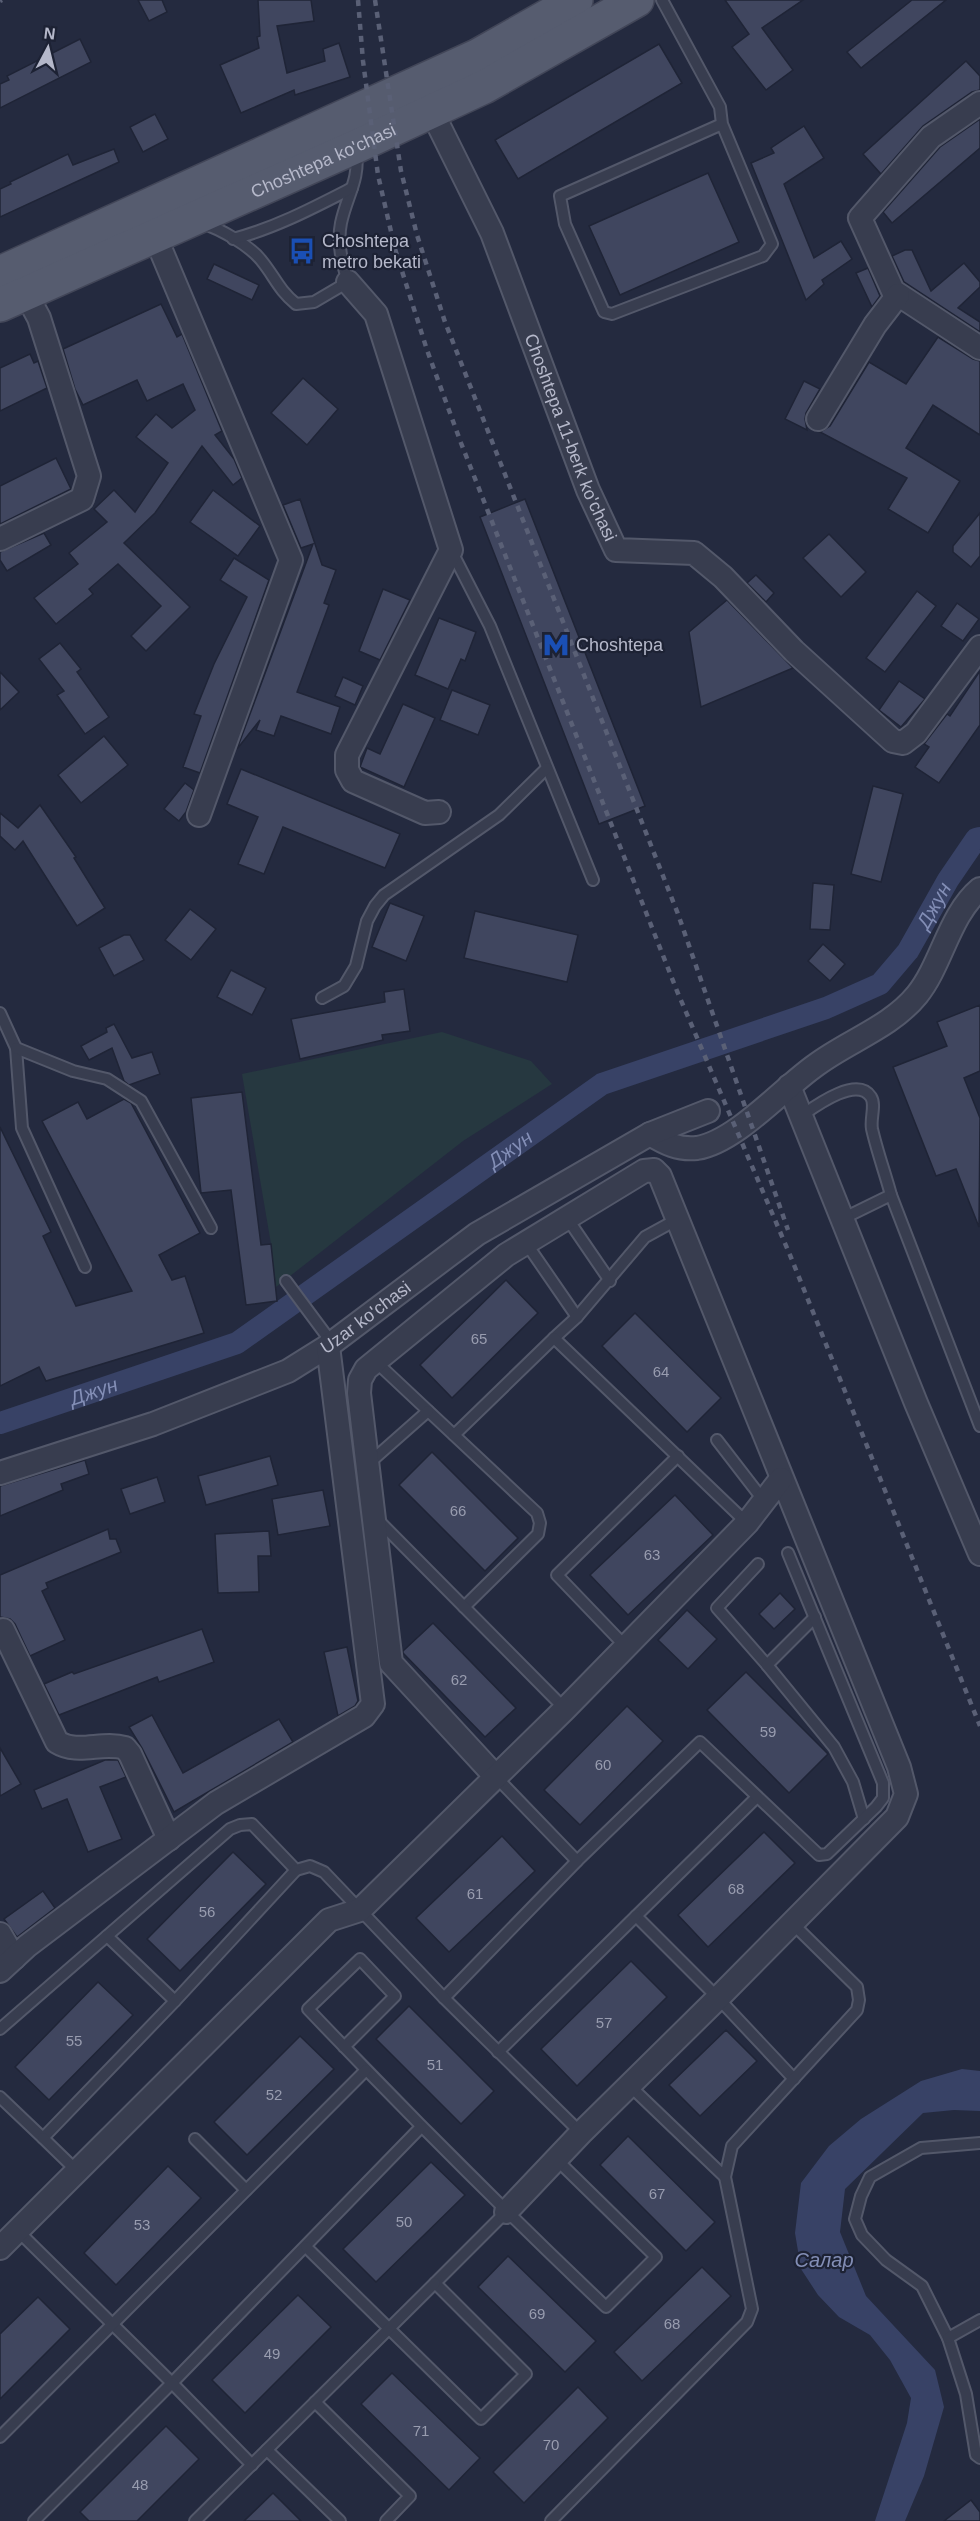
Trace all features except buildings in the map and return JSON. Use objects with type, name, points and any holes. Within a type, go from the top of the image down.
[{"type":"main road","name":"Choshtepa ko'chasi","points":[[0,273],[477,56],[576,0]]},
{"type":"main road","name":"Choshtepa ko'chasi","points":[[13,300],[432,112],[494,81],[637,0]]},
{"type":"street","points":[[980,103],[931,137],[860,218],[893,291],[980,348]]},
{"type":"street","name":"Choshtepa 11-berk ko'chasi","points":[[432,112],[492,233],[588,490],[616,550],[694,554],[723,577],[794,651],[893,741],[903,743],[916,733],[980,647]]},
{"type":"street","points":[[155,236],[291,560],[199,815]]},
{"type":"street","points":[[348,282],[376,314],[451,550],[347,755],[347,770],[353,781],[425,813],[439,812]]},
{"type":"street","points":[[818,419],[875,325],[898,295]]},
{"type":"street","points":[[0,539],[81,499],[89,476],[39,318],[13,300]]},
{"type":"street","points":[[506,2212],[581,2133],[897,1817],[906,1794],[899,1767],[660,1176],[654,1170],[653,1137],[672,1147],[697,1148],[727,1136],[816,1064],[888,1020],[917,994],[963,910],[980,889]]},
{"type":"street","points":[[789,1086],[916,1403],[974,1520],[980,1554]]},
{"type":"street","name":"Uzar ko'chasi","points":[[0,1473],[153,1424],[288,1371],[477,1234],[653,1137],[708,1111]]},
{"type":"street","points":[[496,1777],[392,1663],[367,1464],[359,1393],[360,1380],[366,1369],[506,1255],[644,1171],[654,1170]]},
{"type":"street","points":[[0,1934],[7,1964],[216,1803],[364,1716],[373,1704],[328,1340]]},
{"type":"street","points":[[0,2248],[328,1920],[360,1910],[496,1777],[627,1647],[747,1522],[782,1479]]},
{"type":"street","points":[[3,1630],[57,1742],[66,1748],[111,1746],[125,1748],[130,1754],[169,1839]]},
{"type":"lane","points":[[662,0],[720,107],[722,124],[772,244],[763,256],[612,314],[604,312],[565,224],[560,196],[722,124]]},
{"type":"lane","points":[[191,219],[219,229],[260,258],[282,292],[296,304],[314,302],[348,282],[340,255],[340,224],[358,168],[355,147]]},
{"type":"lane","points":[[233,239],[258,232],[300,214],[352,188]]},
{"type":"lane","points":[[451,550],[490,626],[593,880]]},
{"type":"lane","points":[[322,998],[344,986],[356,966],[367,921],[384,895],[499,815],[547,768]]},
{"type":"lane","points":[[0,1013],[16,1048],[22,1128],[85,1267]]},
{"type":"lane","points":[[16,1048],[73,1071],[107,1079],[141,1101],[211,1228]]},
{"type":"lane","points":[[801,1116],[830,1096],[847,1090],[864,1091],[870,1096],[871,1126],[891,1195],[980,1426]]},
{"type":"lane","points":[[842,1219],[891,1195]]},
{"type":"lane","points":[[567,1218],[610,1281]]},
{"type":"lane","points":[[454,1435],[577,1317],[645,1238],[676,1220]]},
{"type":"lane","points":[[526,1242],[577,1317]]},
{"type":"lane","points":[[285,1281],[328,1340]]},
{"type":"lane","points":[[554,1338],[747,1522]]},
{"type":"lane","points":[[375,1362],[537,1512],[540,1523],[538,1534],[464,1607]]},
{"type":"lane","points":[[367,1464],[428,1411]]},
{"type":"lane","points":[[717,1440],[764,1501]]},
{"type":"lane","points":[[627,1647],[556,1575],[678,1456]]},
{"type":"lane","points":[[374,1516],[565,1709]]},
{"type":"lane","points":[[444,1998],[577,1861],[700,1742],[819,1855],[827,1854],[883,1798],[883,1783],[788,1552]]},
{"type":"lane","points":[[758,1564],[717,1608],[834,1747],[854,1782],[864,1819]]},
{"type":"lane","points":[[767,1665],[815,1617]]},
{"type":"lane","points":[[496,1777],[577,1861]]},
{"type":"lane","points":[[498,2052],[757,1797]]},
{"type":"lane","points":[[0,2029],[230,1829],[252,1824],[296,1870]]},
{"type":"lane","points":[[43,2138],[175,2001],[296,1870],[310,1866],[324,1872],[444,1998],[581,2133]]},
{"type":"lane","points":[[636,1916],[718,1998],[794,2079]]},
{"type":"lane","points":[[551,2521],[747,2322],[752,2309],[725,2177],[732,2146],[857,2010],[860,2000],[857,1987],[791,1922]]},
{"type":"lane","points":[[107,1936],[175,2001]]},
{"type":"lane","points":[[344,2047],[395,1996],[360,1959],[308,2009],[344,2047],[366,2070],[421,2127],[606,2307],[656,2257],[556,2159]]},
{"type":"lane","points":[[0,2438],[366,2070]]},
{"type":"lane","points":[[629,2085],[725,2177]]},
{"type":"lane","points":[[0,2097],[77,2171]]},
{"type":"lane","points":[[34,2521],[306,2247],[421,2127]]},
{"type":"lane","points":[[195,2139],[246,2190]]},
{"type":"lane","points":[[980,2143],[921,2148],[870,2177],[861,2196],[855,2219],[862,2235],[886,2260],[922,2286],[948,2338],[966,2394],[976,2455],[980,2458]]},
{"type":"lane","points":[[198,2520],[506,2212]]},
{"type":"lane","points":[[17,2230],[252,2465]]},
{"type":"lane","points":[[306,2247],[481,2419],[526,2374],[435,2283]]},
{"type":"lane","points":[[948,2338],[980,2320]]},
{"type":"lane","points":[[315,2402],[410,2496],[386,2521]]},
{"type":"lane","points":[[267,2450],[340,2521]]},
{"type":"shaded area","points":[[442,1032],[531,1061],[552,1084],[463,1141],[276,1287],[271,1244],[242,1074]]},
{"type":"water","name":"Салар","points":[[962,2069],[980,2071],[980,2111],[954,2110],[923,2113],[845,2189],[840,2232],[866,2296],[935,2370],[944,2407],[924,2476],[905,2521],[875,2521],[907,2423],[911,2398],[890,2360],[870,2335],[839,2317],[818,2295],[801,2269],[795,2233],[801,2183],[829,2146],[861,2119],[921,2081]]},
{"type":"waterway","name":"Джун","points":[[0,1423],[237,1343],[602,1084],[826,1008],[880,984],[908,951],[948,880],[976,839],[980,838]]},
{"type":"railway","points":[[358,0],[363,61],[378,175],[395,249],[427,350],[461,443],[677,991],[790,1255],[980,1726]]},
{"type":"railway","points":[[375,0],[401,171],[417,235],[445,322],[678,914],[788,1230]]},
{"type":"place","name":"Choshtepa metro bekati","points":[[302,251]]},
{"type":"place","name":"Choshtepa","points":[[556,645]]}]
